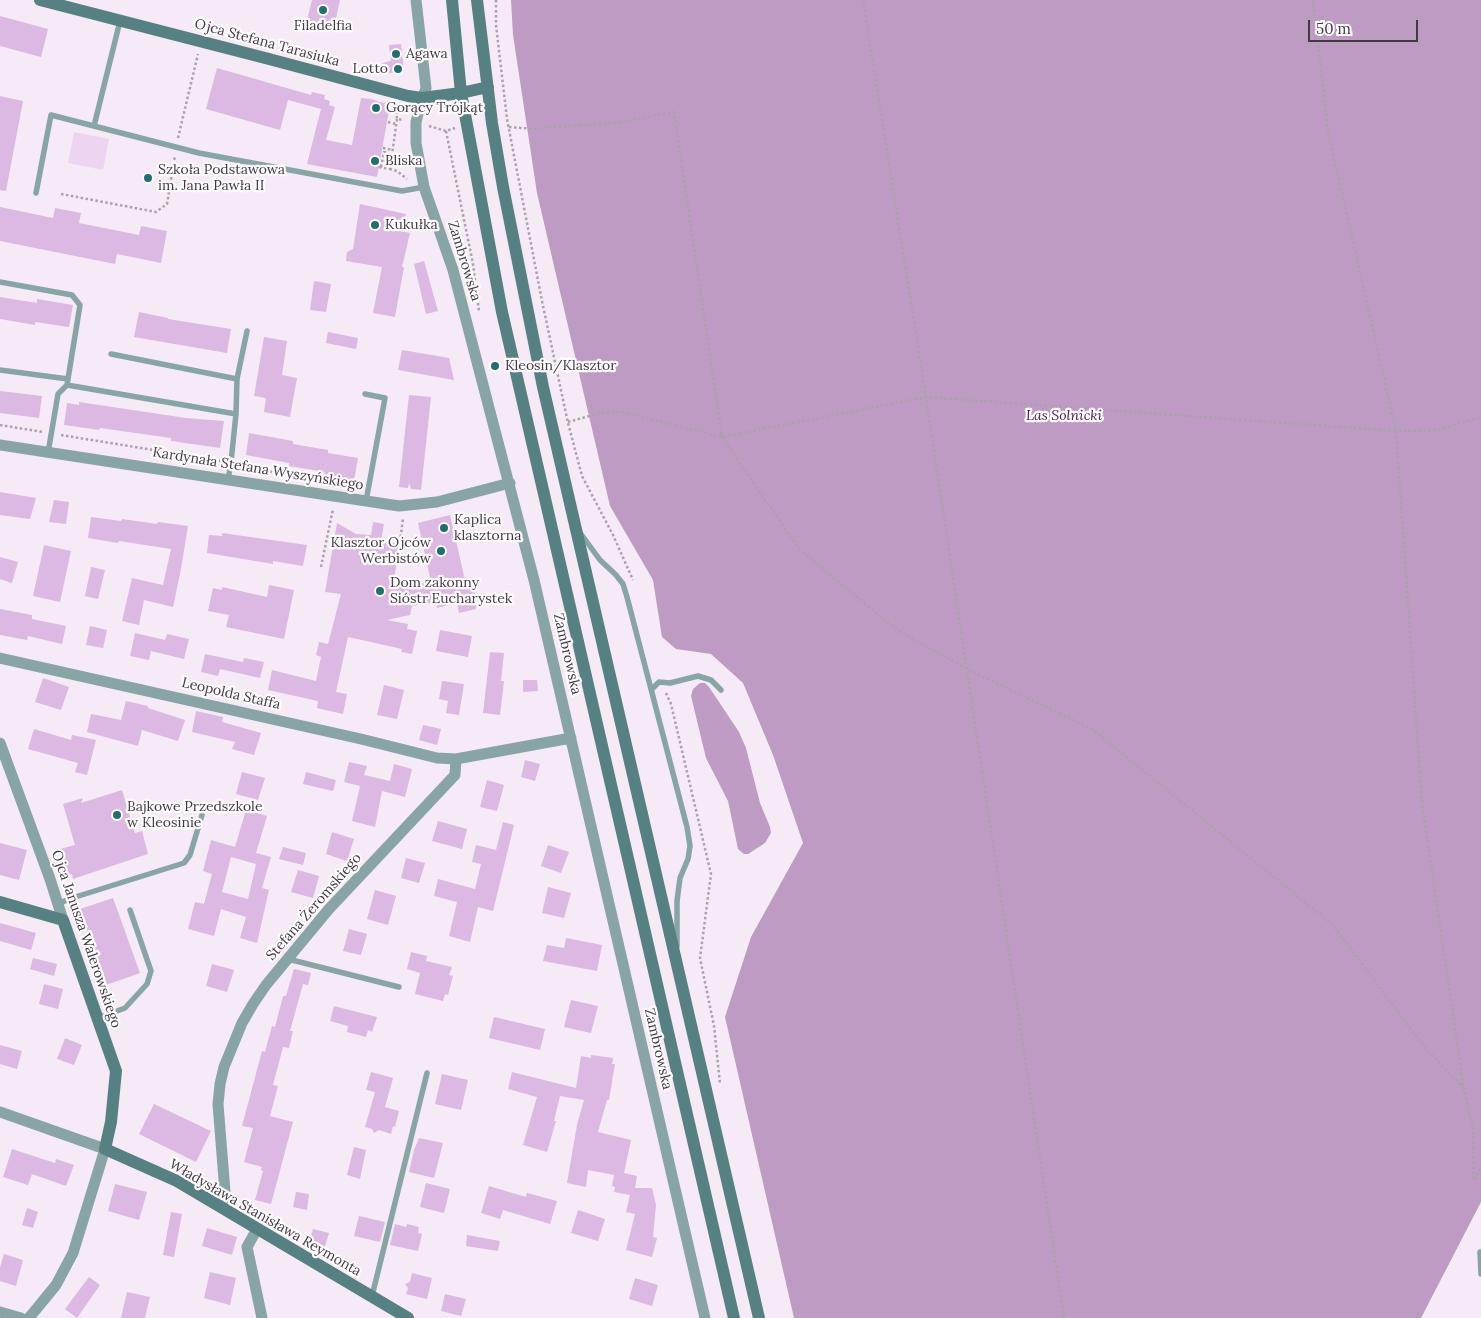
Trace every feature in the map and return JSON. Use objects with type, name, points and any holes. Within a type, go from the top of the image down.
[{"type":"main road","name":"Ojca Stefana Tarasiuka","points":[[40,0],[408,96],[422,98],[488,87]]},
{"type":"main road","name":"Zambrowska","points":[[452,0],[461,93],[502,312],[734,1318]]},
{"type":"main road","points":[[477,0],[503,187],[552,426],[758,1318]]},
{"type":"main road","points":[[0,902],[63,920]]},
{"type":"main road","name":"Ojca Janusza Walerowskiego","points":[[63,920],[116,1071],[111,1122],[105,1149]]},
{"type":"main road","name":"Władysława Stanisława Reymonta","points":[[105,1149],[177,1181],[408,1318]]},
{"type":"street","name":"Zambrowska","points":[[416,0],[426,88],[416,122],[416,143],[424,187],[453,270],[510,483],[705,1318]]},
{"type":"street","name":"Kardynała Stefana Wyszyńskiego","points":[[0,445],[399,506],[437,502],[510,483]]},
{"type":"street","name":"Leopolda Staffa","points":[[0,658],[361,738],[437,758],[456,759]]},
{"type":"street","points":[[456,759],[571,738]]},
{"type":"street","name":"Ojca Janusza Walerowskiego","points":[[0,743],[63,920]]},
{"type":"street","name":"Stefana Żeromskiego","points":[[221,1207],[225,1192],[218,1104],[220,1084],[224,1067],[242,1023],[253,1004],[329,909],[455,775],[456,759]]},
{"type":"street","points":[[0,1112],[105,1149],[73,1252],[56,1286],[29,1318]]},
{"type":"street","points":[[257,1229],[248,1247],[262,1318]]},
{"type":"street","points":[[0,1312],[21,1318]]},
{"type":"lane","points":[[94,126],[120,20]]},
{"type":"lane","points":[[36,193],[51,115],[209,155],[402,191],[424,187]]},
{"type":"lane","points":[[0,282],[72,295],[80,305],[67,382],[58,394],[48,452]]},
{"type":"lane","points":[[228,480],[232,462],[238,379],[247,331]]},
{"type":"lane","points":[[112,354],[238,379]]},
{"type":"lane","points":[[0,370],[236,414]]},
{"type":"lane","points":[[365,394],[385,398],[366,501]]},
{"type":"lane","points":[[574,524],[600,560],[623,584],[688,827],[690,846],[688,860],[680,878],[678,901],[677,966]]},
{"type":"lane","points":[[652,688],[659,682],[670,683],[698,676],[711,680],[721,690]]},
{"type":"lane","points":[[58,904],[184,863],[190,855],[202,815]]},
{"type":"lane","points":[[98,1018],[125,1008],[147,984],[151,971],[130,910]]},
{"type":"lane","points":[[288,959],[399,987]]},
{"type":"lane","points":[[372,1297],[427,1073]]},
{"type":"lane","points":[[1480,1252],[1481,1274]]},
{"type":"path","points":[[496,0],[496,25],[509,127],[542,301],[568,422]]},
{"type":"path","points":[[863,0],[926,397],[1064,1318]]},
{"type":"path","points":[[1313,0],[1328,132],[1396,431],[1422,803],[1464,1089],[1473,1129],[1474,1181],[1481,1168]]},
{"type":"path","points":[[61,194],[156,212],[167,204],[176,147],[198,52]]},
{"type":"path","points":[[390,169],[397,119],[396,100]]},
{"type":"path","points":[[386,110],[397,113]]},
{"type":"path","points":[[509,127],[535,129],[617,123],[674,112],[722,437],[798,549],[897,630],[967,669],[1092,729],[1333,925],[1422,1044],[1464,1089]]},
{"type":"path","points":[[397,119],[410,121]]},
{"type":"path","points":[[388,122],[396,124]]},
{"type":"path","points":[[423,124],[446,131],[473,264],[479,316],[468,328]]},
{"type":"path","points":[[383,148],[393,150]]},
{"type":"path","points":[[390,165],[385,164],[387,153],[384,152],[380,167],[397,171]]},
{"type":"path","points":[[552,426],[600,413],[622,412],[722,437],[926,397],[1396,431],[1437,430],[1481,417]]},
{"type":"path","points":[[0,425],[232,462],[280,474]]},
{"type":"path","points":[[322,568],[334,508]]},
{"type":"path","points":[[400,542],[404,517]]},
{"type":"shaded area","points":[[74,132],[109,139],[103,170],[68,163]]},
{"type":"shaded area","points":[[700,683],[705,683],[709,687],[739,732],[746,748],[760,803],[770,827],[771,833],[765,843],[748,854],[744,854],[738,849],[728,801],[706,758],[691,696],[693,689]]},
{"type":"green space","name":"Las Solnicki","points":[[511,0],[1481,0],[1481,1202],[1421,1318],[794,1318],[725,1017],[751,937],[803,843],[773,755],[743,683],[711,654],[676,649],[662,637],[653,580],[610,506],[537,193],[513,35]]},
{"type":"building","name":"Filadelfia","points":[[312,0],[340,0],[334,27],[307,20]]},
{"type":"building","points":[[0,16],[48,29],[41,57],[0,46]]},
{"type":"building","points":[[401,44],[404,71],[384,74],[382,63],[391,61],[389,45]]},
{"type":"building","points":[[217,68],[311,95],[312,92],[325,95],[324,99],[330,101],[329,105],[335,107],[326,140],[352,145],[361,98],[383,103],[391,100],[377,177],[307,164],[321,109],[288,100],[280,130],[206,109]]},
{"type":"building","points":[[0,96],[23,101],[6,191],[0,190]]},
{"type":"building","points":[[360,204],[406,214],[401,231],[410,233],[402,267],[404,267],[395,317],[373,313],[382,267],[346,261],[347,252],[353,249]]},
{"type":"building","points":[[0,207],[53,218],[55,208],[81,213],[79,223],[139,235],[141,226],[167,231],[161,263],[117,254],[115,264],[0,241]]},
{"type":"building","points":[[424,261],[438,311],[426,314],[414,264]]},
{"type":"building","points":[[314,281],[331,284],[326,312],[310,310]]},
{"type":"building","points":[[0,297],[37,303],[37,299],[73,305],[69,327],[35,322],[35,325],[0,319]]},
{"type":"building","points":[[139,312],[168,319],[231,329],[227,353],[134,337]]},
{"type":"building","points":[[328,332],[358,338],[356,349],[326,343]]},
{"type":"building","points":[[264,337],[287,341],[282,375],[297,378],[290,417],[264,412],[266,398],[254,396]]},
{"type":"building","points":[[402,350],[449,358],[454,380],[398,370]]},
{"type":"building","points":[[0,391],[42,396],[39,418],[0,413]]},
{"type":"building","points":[[409,395],[431,397],[421,490],[411,489],[409,483],[408,488],[399,487]]},
{"type":"building","points":[[79,402],[186,418],[224,421],[220,448],[171,441],[171,438],[64,425],[67,403],[79,405]]},
{"type":"building","points":[[249,433],[293,441],[293,444],[328,450],[328,453],[358,458],[354,480],[324,474],[325,472],[289,466],[289,463],[246,455]]},
{"type":"building","points":[[0,492],[36,498],[30,519],[0,515]]},
{"type":"building","points":[[54,500],[69,502],[66,524],[49,522]]},
{"type":"building","points":[[450,515],[465,580],[472,578],[477,604],[476,609],[459,613],[457,603],[437,608],[436,602],[412,606],[410,615],[387,620],[408,624],[407,629],[417,631],[412,654],[401,652],[402,649],[348,637],[336,692],[347,694],[343,714],[317,708],[318,701],[268,690],[272,670],[316,681],[321,657],[316,655],[319,642],[328,644],[341,594],[325,592],[337,523],[356,534],[371,535],[373,522],[384,524],[381,541],[400,544],[393,585],[412,584],[431,582],[418,523]]},
{"type":"building","points":[[91,517],[188,526],[173,607],[144,600],[139,625],[122,621],[132,578],[163,585],[171,549],[88,538]]},
{"type":"building","points":[[222,533],[307,545],[303,566],[273,561],[273,564],[207,553],[209,535],[222,536]]},
{"type":"building","points":[[44,545],[71,551],[60,602],[33,596]]},
{"type":"building","points":[[0,557],[18,562],[12,583],[0,579]]},
{"type":"building","points":[[91,567],[105,570],[98,599],[85,596]]},
{"type":"building","points":[[269,585],[294,590],[284,639],[226,627],[229,615],[208,611],[213,588],[222,590],[222,587],[267,597]]},
{"type":"building","points":[[0,609],[32,615],[32,619],[66,626],[62,644],[28,636],[27,640],[0,635]]},
{"type":"building","points":[[90,626],[107,630],[103,648],[86,645]]},
{"type":"building","points":[[440,630],[472,636],[468,657],[436,651]]},
{"type":"building","points":[[135,633],[165,640],[167,634],[189,639],[184,659],[151,651],[149,660],[130,656]]},
{"type":"building","points":[[490,652],[504,653],[501,681],[504,681],[500,715],[483,713]]},
{"type":"building","points":[[205,654],[243,662],[244,658],[264,662],[260,678],[220,669],[218,676],[201,672]]},
{"type":"building","points":[[43,678],[69,687],[61,710],[35,702]]},
{"type":"building","points":[[523,680],[537,680],[538,691],[523,692]]},
{"type":"building","points":[[442,681],[464,684],[459,715],[446,713],[448,701],[439,699]]},
{"type":"building","points":[[384,685],[404,690],[397,719],[377,715]]},
{"type":"building","points":[[126,701],[148,706],[148,708],[185,720],[178,741],[142,730],[138,746],[87,732],[91,714],[121,720]]},
{"type":"building","points":[[196,711],[223,717],[222,722],[261,733],[254,755],[232,749],[235,742],[192,732]]},
{"type":"building","points":[[423,725],[441,729],[437,745],[419,740]]},
{"type":"building","points":[[34,729],[71,740],[72,735],[96,740],[87,775],[75,772],[78,763],[28,749]]},
{"type":"building","points":[[525,760],[540,764],[535,781],[521,777]]},
{"type":"building","points":[[349,762],[367,766],[364,775],[390,781],[394,764],[412,769],[405,797],[382,791],[375,827],[352,821],[360,786],[344,782]]},
{"type":"building","points":[[242,772],[265,778],[258,800],[236,794]]},
{"type":"building","points":[[306,772],[336,780],[333,791],[303,784]]},
{"type":"building","points":[[487,780],[504,785],[497,811],[480,807]]},
{"type":"building","points":[[122,790],[135,833],[142,831],[148,854],[73,879],[72,874],[68,875],[60,849],[75,845],[63,804],[83,798],[81,803]]},
{"type":"building","points":[[246,810],[267,816],[256,853],[271,857],[262,888],[269,890],[257,943],[240,938],[246,917],[221,909],[214,936],[188,929],[195,902],[204,904],[212,874],[203,871],[211,840],[235,847]],"holes":[[[231,857],[256,864],[248,899],[222,892]]]},
{"type":"building","points":[[438,821],[467,829],[462,849],[432,841]]},
{"type":"building","points":[[503,822],[514,825],[493,911],[478,907],[470,942],[449,936],[457,902],[434,896],[438,879],[475,889],[481,864],[472,862],[476,845],[496,850]]},
{"type":"building","points":[[332,832],[354,839],[347,861],[326,854]]},
{"type":"building","points":[[0,843],[27,850],[19,880],[0,875]]},
{"type":"building","points":[[548,845],[569,852],[561,873],[541,866]]},
{"type":"building","points":[[283,847],[306,853],[303,865],[279,859]]},
{"type":"building","points":[[406,858],[425,863],[419,883],[401,878]]},
{"type":"building","points":[[298,870],[319,876],[313,898],[291,892]]},
{"type":"building","points":[[548,887],[571,893],[564,918],[542,913]]},
{"type":"building","points":[[375,890],[396,896],[388,925],[367,919]]},
{"type":"building","points":[[113,898],[140,973],[106,985],[80,909]]},
{"type":"building","points":[[0,923],[36,933],[31,950],[0,941]]},
{"type":"building","points":[[349,929],[367,934],[361,955],[343,951]]},
{"type":"building","points":[[566,938],[602,945],[597,971],[543,961],[547,945],[564,948]]},
{"type":"building","points":[[411,952],[427,956],[426,961],[452,967],[449,975],[453,976],[448,995],[445,994],[443,1001],[415,994],[420,973],[407,969]]},
{"type":"building","points":[[33,958],[57,964],[54,976],[30,969]]},
{"type":"building","points":[[212,964],[234,970],[227,992],[206,986]]},
{"type":"building","points":[[294,969],[311,973],[308,985],[303,984],[290,1031],[293,1031],[289,1048],[283,1047],[273,1085],[278,1086],[270,1116],[293,1122],[271,1204],[255,1200],[263,1171],[261,1170],[262,1167],[244,1162],[253,1128],[242,1126],[262,1051],[265,1052],[272,1026],[275,1027],[283,996],[286,996]]},
{"type":"building","points":[[44,984],[63,989],[58,1009],[39,1004]]},
{"type":"building","points":[[571,1000],[598,1006],[591,1033],[564,1027]]},
{"type":"building","points":[[334,1006],[377,1017],[372,1032],[368,1030],[366,1037],[347,1032],[348,1026],[330,1021]]},
{"type":"building","points":[[494,1017],[545,1029],[540,1050],[489,1038]]},
{"type":"building","points":[[65,1038],[82,1045],[74,1065],[57,1059]]},
{"type":"building","points":[[0,1045],[22,1051],[17,1069],[0,1064]]},
{"type":"building","points":[[591,1055],[613,1058],[612,1064],[615,1064],[609,1100],[607,1100],[598,1132],[631,1140],[624,1173],[637,1176],[635,1188],[652,1188],[656,1205],[653,1237],[657,1238],[652,1257],[626,1250],[635,1214],[626,1212],[630,1195],[614,1192],[615,1187],[612,1186],[614,1175],[588,1170],[586,1187],[567,1183],[577,1125],[584,1100],[560,1096],[554,1121],[556,1121],[547,1152],[523,1145],[537,1097],[508,1089],[512,1072],[576,1088],[581,1056],[591,1058]]},
{"type":"building","points":[[371,1072],[393,1078],[385,1107],[399,1111],[391,1134],[379,1130],[374,1133],[372,1129],[365,1127],[375,1092],[366,1090]]},
{"type":"building","points":[[442,1074],[468,1080],[461,1110],[435,1104]]},
{"type":"building","points":[[154,1104],[211,1131],[196,1162],[139,1134]]},
{"type":"building","points":[[419,1138],[443,1143],[434,1178],[409,1172]]},
{"type":"building","points":[[354,1147],[366,1150],[360,1179],[347,1175]]},
{"type":"building","points":[[12,1149],[55,1163],[56,1159],[74,1165],[66,1186],[32,1174],[28,1185],[3,1177]]},
{"type":"building","points":[[426,1183],[450,1189],[444,1213],[420,1207]]},
{"type":"building","points":[[115,1184],[147,1192],[139,1220],[108,1211]]},
{"type":"building","points":[[489,1186],[526,1197],[527,1193],[557,1201],[550,1224],[503,1210],[500,1219],[481,1213]]},
{"type":"building","points":[[296,1192],[309,1194],[307,1210],[293,1207]]},
{"type":"building","points":[[27,1208],[38,1212],[33,1228],[22,1225]]},
{"type":"building","points":[[578,1210],[605,1219],[598,1241],[571,1233]]},
{"type":"building","points":[[171,1212],[182,1214],[174,1257],[163,1255]]},
{"type":"building","points":[[359,1216],[385,1222],[380,1242],[354,1236]]},
{"type":"building","points":[[395,1224],[406,1227],[407,1224],[419,1227],[418,1233],[422,1234],[418,1251],[390,1245]]},
{"type":"building","points":[[207,1228],[237,1237],[232,1255],[202,1246]]},
{"type":"building","points":[[313,1229],[329,1233],[324,1250],[308,1245]]},
{"type":"building","points":[[467,1235],[500,1241],[498,1251],[466,1246]]},
{"type":"building","points":[[4,1254],[23,1260],[16,1286],[0,1281],[0,1267]]},
{"type":"building","points":[[210,1272],[236,1278],[230,1305],[204,1298]]},
{"type":"building","points":[[412,1273],[432,1278],[427,1299],[406,1294],[408,1288],[405,1284],[410,1282]]},
{"type":"building","points":[[89,1277],[100,1285],[77,1318],[65,1309]]},
{"type":"building","points":[[635,1278],[658,1285],[652,1306],[629,1299]]},
{"type":"building","points":[[127,1292],[150,1297],[145,1318],[121,1318]]},
{"type":"building","points":[[445,1294],[466,1299],[461,1316],[441,1311]]},
{"type":"place","name":"Filadelfia","points":[[323,10]]},
{"type":"place","name":"Agawa","points":[[396,54]]},
{"type":"place","name":"Lotto","points":[[398,69]]},
{"type":"place","name":"Gorący Trójkąt","points":[[376,108]]},
{"type":"place","name":"Bliska","points":[[375,161]]},
{"type":"place","name":"Szkoła Podstawowa im. Jana Pawła II","points":[[148,178]]},
{"type":"place","name":"Kukułka","points":[[375,225]]},
{"type":"place","name":"Kleosin/Klasztor","points":[[495,366]]},
{"type":"place","name":"Kaplica klasztorna","points":[[444,528]]},
{"type":"place","name":"Klasztor Ojców Werbistów","points":[[441,551]]},
{"type":"place","name":"Dom zakonny Sióstr Eucharystek","points":[[380,591]]},
{"type":"place","name":"Bajkowe Przedszkole w Kleosinie","points":[[117,815]]}]
